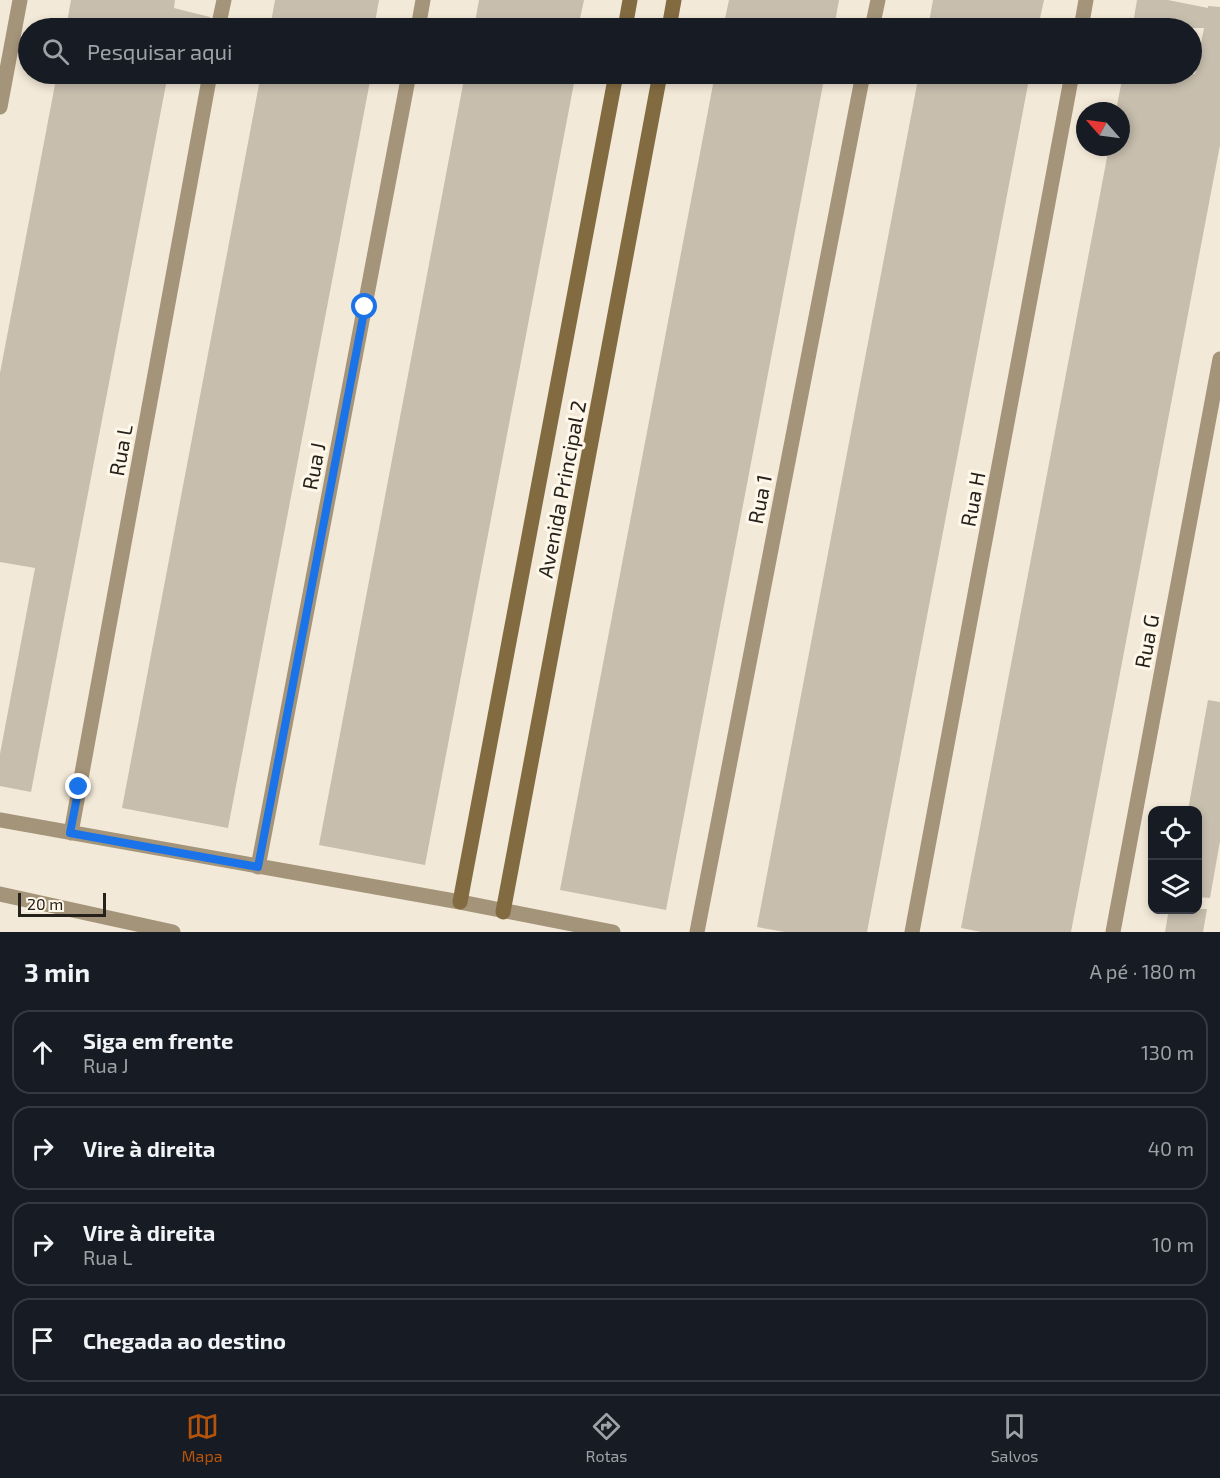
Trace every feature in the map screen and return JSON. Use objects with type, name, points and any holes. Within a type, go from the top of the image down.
[{"type":"street","points":[[0,107],[20,0]]},
{"type":"street","points":[[221,18],[224,0]]},
{"type":"street","points":[[420,18],[423,0]]},
{"type":"street","points":[[627,18],[630,0]]},
{"type":"street","points":[[671,18],[674,0]]},
{"type":"street","points":[[874,18],[878,0]]},
{"type":"street","points":[[1082,18],[1086,0]]},
{"type":"street","name":"Rua L","points":[[70,833],[208,84]]},
{"type":"street","name":"Rua J","points":[[258,867],[408,84]]},
{"type":"street","name":"Avenida Principal 2","points":[[460,902],[614,84]]},
{"type":"street","name":"Avenida Principal 2","points":[[503,912],[658,84]]},
{"type":"street","name":"Rua 1","points":[[697,932],[861,84]]},
{"type":"street","name":"Rua H","points":[[912,932],[1070,84]]},
{"type":"street","name":"Rua G","points":[[1113,932],[1220,358]]},
{"type":"street","points":[[0,820],[460,902],[613,932]]},
{"type":"street","points":[[0,894],[173,932]]},
{"type":"building","points":[[71,0],[175,0],[174,8],[210,17],[210,18],[68,18]]},
{"type":"building","points":[[275,0],[379,0],[376,18],[272,18]]},
{"type":"building","points":[[479,0],[584,0],[580,18],[476,18]]},
{"type":"building","points":[[729,0],[839,0],[836,18],[725,18]]},
{"type":"building","points":[[933,0],[1044,0],[1040,18],[930,18]]},
{"type":"building","points":[[1137,0],[1168,0],[1208,8],[1208,6],[1220,7],[1220,145],[1071,932],[981,932],[961,928],[1107,156],[1130,156],[1130,102],[1118,102],[1121,84],[1202,84],[1204,28],[1202,28],[1202,18],[1134,18]]},
{"type":"building","points":[[55,84],[166,84],[31,792],[0,786],[0,754],[35,568],[0,562],[0,373]]},
{"type":"building","points":[[259,84],[369,84],[228,828],[122,808]]},
{"type":"building","points":[[463,84],[574,84],[425,865],[319,845]]},
{"type":"building","points":[[713,84],[823,84],[666,910],[560,890]]},
{"type":"building","points":[[917,84],[1028,84],[867,932],[785,932],[757,927]]},
{"type":"building","points":[[1208,700],[1220,702],[1220,841],[1210,898],[1202,897],[1202,806],[1189,806]]},
{"type":"building","points":[[1202,909],[1207,909],[1203,932],[1165,932],[1168,914],[1202,914]]},
{"type":"route","points":[[79,787],[70,833],[258,867],[365,307]]}]
